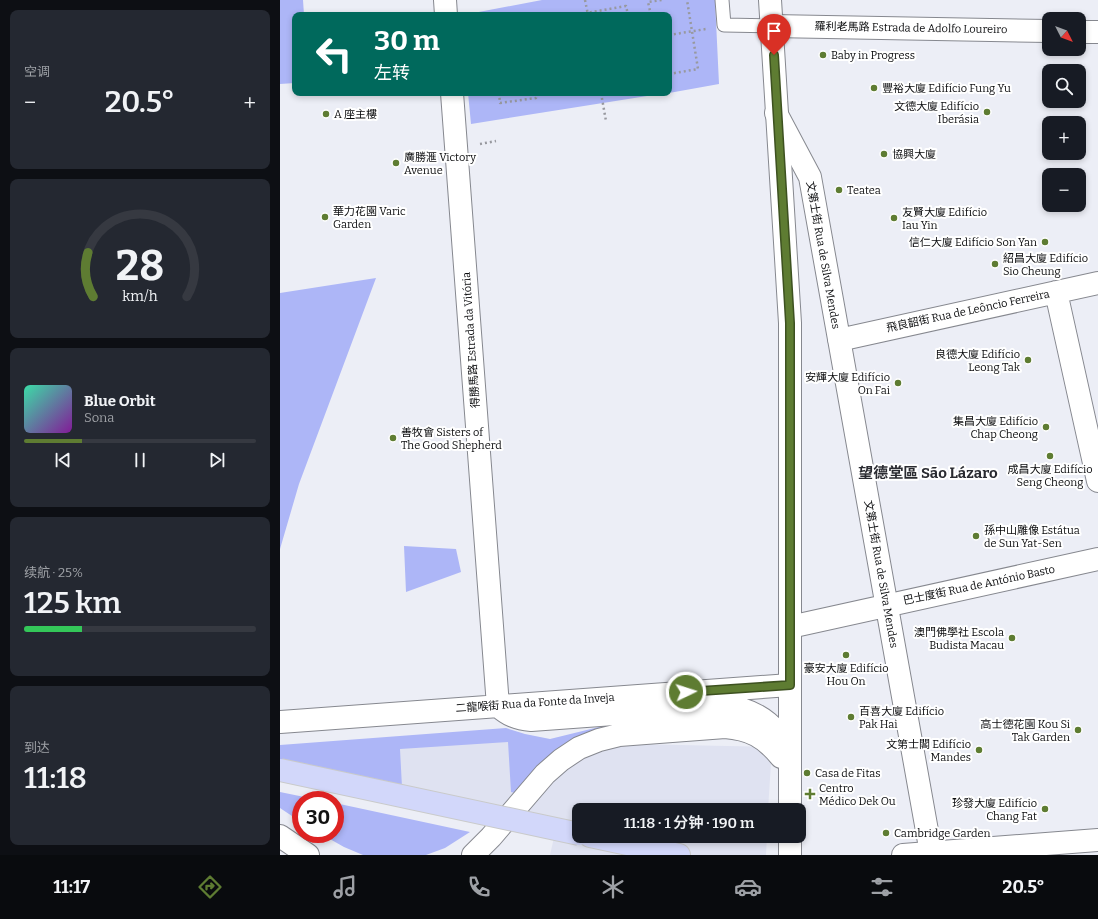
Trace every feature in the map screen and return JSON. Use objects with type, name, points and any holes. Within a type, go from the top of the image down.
[{"type":"main road","points":[[280,770],[572,833]]},
{"type":"main road","points":[[623,843],[679,855]]},
{"type":"street","points":[[445,0],[446,12]]},
{"type":"street","points":[[770,0],[790,323],[790,803]]},
{"type":"street","name":"羅利老馬路 Estrada de Adolfo Loureiro","points":[[772,26],[1042,31]]},
{"type":"street","points":[[1086,32],[1098,32]]},
{"type":"street","name":"得勝馬路 Estrada da Vitória","points":[[452,96],[498,706]]},
{"type":"street","name":"文第士街 Rua de Silva Mendes","points":[[776,113],[810,177],[931,853]]},
{"type":"street","name":"飛良韶街 Rua de Leôncio Ferreira","points":[[839,340],[1098,283]]},
{"type":"street","points":[[1056,292],[1098,481]]},
{"type":"street","name":"巴士度街 Rua de António Basto","points":[[790,627],[1098,559]]},
{"type":"street","name":"二龍喉街 Rua da Fonte da Inveja","points":[[280,722],[790,685]]},
{"type":"street","points":[[498,706],[507,714],[518,719],[531,720],[724,706],[735,707],[755,714],[774,730],[786,749],[790,772]]},
{"type":"street","points":[[473,855],[491,837],[545,774],[561,760],[579,748],[598,740],[620,734],[725,727],[748,731],[758,736],[775,750],[790,772]]},
{"type":"street","points":[[280,836],[308,855]]},
{"type":"street","points":[[903,855],[1098,840]]},
{"type":"street","points":[[790,843],[790,855]]},
{"type":"lane","points":[[722,0],[724,26],[772,26]]},
{"type":"path","points":[[585,0],[588,12]]},
{"type":"path","points":[[650,12],[648,2],[662,0]]},
{"type":"path","points":[[672,73],[698,69],[687,0]]},
{"type":"path","points":[[598,12],[626,6],[627,12]]},
{"type":"path","points":[[672,35],[692,31]]},
{"type":"path","points":[[499,96],[500,104],[536,98],[536,96]]},
{"type":"path","points":[[602,96],[606,121]]},
{"type":"shaded area","points":[[280,0],[303,0],[304,12],[292,12],[292,83],[280,84]]},
{"type":"shaded area","points":[[542,0],[715,0],[719,84],[672,92],[672,12],[479,12]]},
{"type":"shaded area","points":[[468,96],[647,96],[471,124]]},
{"type":"shaded area","points":[[376,278],[299,484],[280,549],[280,293]]},
{"type":"shaded area","points":[[404,546],[456,549],[461,572],[406,592]]},
{"type":"shaded area","points":[[603,726],[577,740],[523,795],[511,792],[508,742],[400,749],[402,787],[280,760],[280,745],[506,728],[525,734],[550,739]]},
{"type":"shaded area","points":[[396,739],[772,747],[768,803],[572,803],[572,843],[767,843],[766,855],[550,855],[557,824],[395,788]]},
{"type":"shaded area","points":[[280,792],[292,794],[292,816],[280,808]]},
{"type":"shaded area","points":[[344,805],[470,832],[445,848],[426,855],[363,855],[337,843],[344,843]]},
{"type":"place","name":"Baby in Progress","points":[[823,55]]},
{"type":"place","name":"豐裕大廈 Edifício Fung Yu","points":[[874,88]]},
{"type":"place","name":"文德大廈 Edifício Iberásia","points":[[987,112]]},
{"type":"place","name":"A 座主樓","points":[[326,114]]},
{"type":"place","name":"協興大廈","points":[[884,154]]},
{"type":"place","name":"廣勝滙 Victory Avenue","points":[[396,163]]},
{"type":"place","name":"Teatea","points":[[839,190]]},
{"type":"place","name":"華力花園 Varic Garden","points":[[325,217]]},
{"type":"place","name":"友賢大廈 Edifício Iau Yin","points":[[894,218]]},
{"type":"place","name":"信仁大廈 Edifício Son Yan","points":[[1045,242]]},
{"type":"place","name":"紹昌大廈 Edifício Sio Cheung","points":[[995,264]]},
{"type":"place","name":"良德大廈 Edifício Leong Tak","points":[[1028,360]]},
{"type":"place","name":"安輝大廈 Edifício On Fai","points":[[898,383]]},
{"type":"place","name":"集昌大廈 Edifício Chap Cheong","points":[[1046,427]]},
{"type":"place","name":"善牧會 Sisters of The Good Shepherd","points":[[393,438]]},
{"type":"place","name":"成昌大廈 Edifício Seng Cheong","points":[[1050,456]]},
{"type":"place","name":"孫中山雕像 Estátua de Sun Yat-Sen","points":[[976,536]]},
{"type":"place","name":"澳門佛學社 Escola Budista Macau","points":[[1012,638]]},
{"type":"place","name":"豪安大廈 Edifício Hou On","points":[[846,655]]},
{"type":"place","name":"百喜大廈 Edifício Pak Hai","points":[[851,717]]},
{"type":"place","name":"高士德花園 Kou Si Tak Garden","points":[[1078,730]]},
{"type":"place","name":"文第士閣 Edifício Mandes","points":[[979,750]]},
{"type":"place","name":"Casa de Fitas","points":[[807,773]]},
{"type":"place","name":"Centro Médico Dek Ou","points":[[810,794]]},
{"type":"place","name":"珍發大廈 Edifício Chang Fat","points":[[1045,809]]},
{"type":"place","name":"Cambridge Garden","points":[[886,833]]},
{"type":"district","name":"望德堂區 São Lázaro","points":[[928,473]]},
{"type":"route","points":[[686,692],[790,685],[790,323],[776,113],[774,55]]}]
